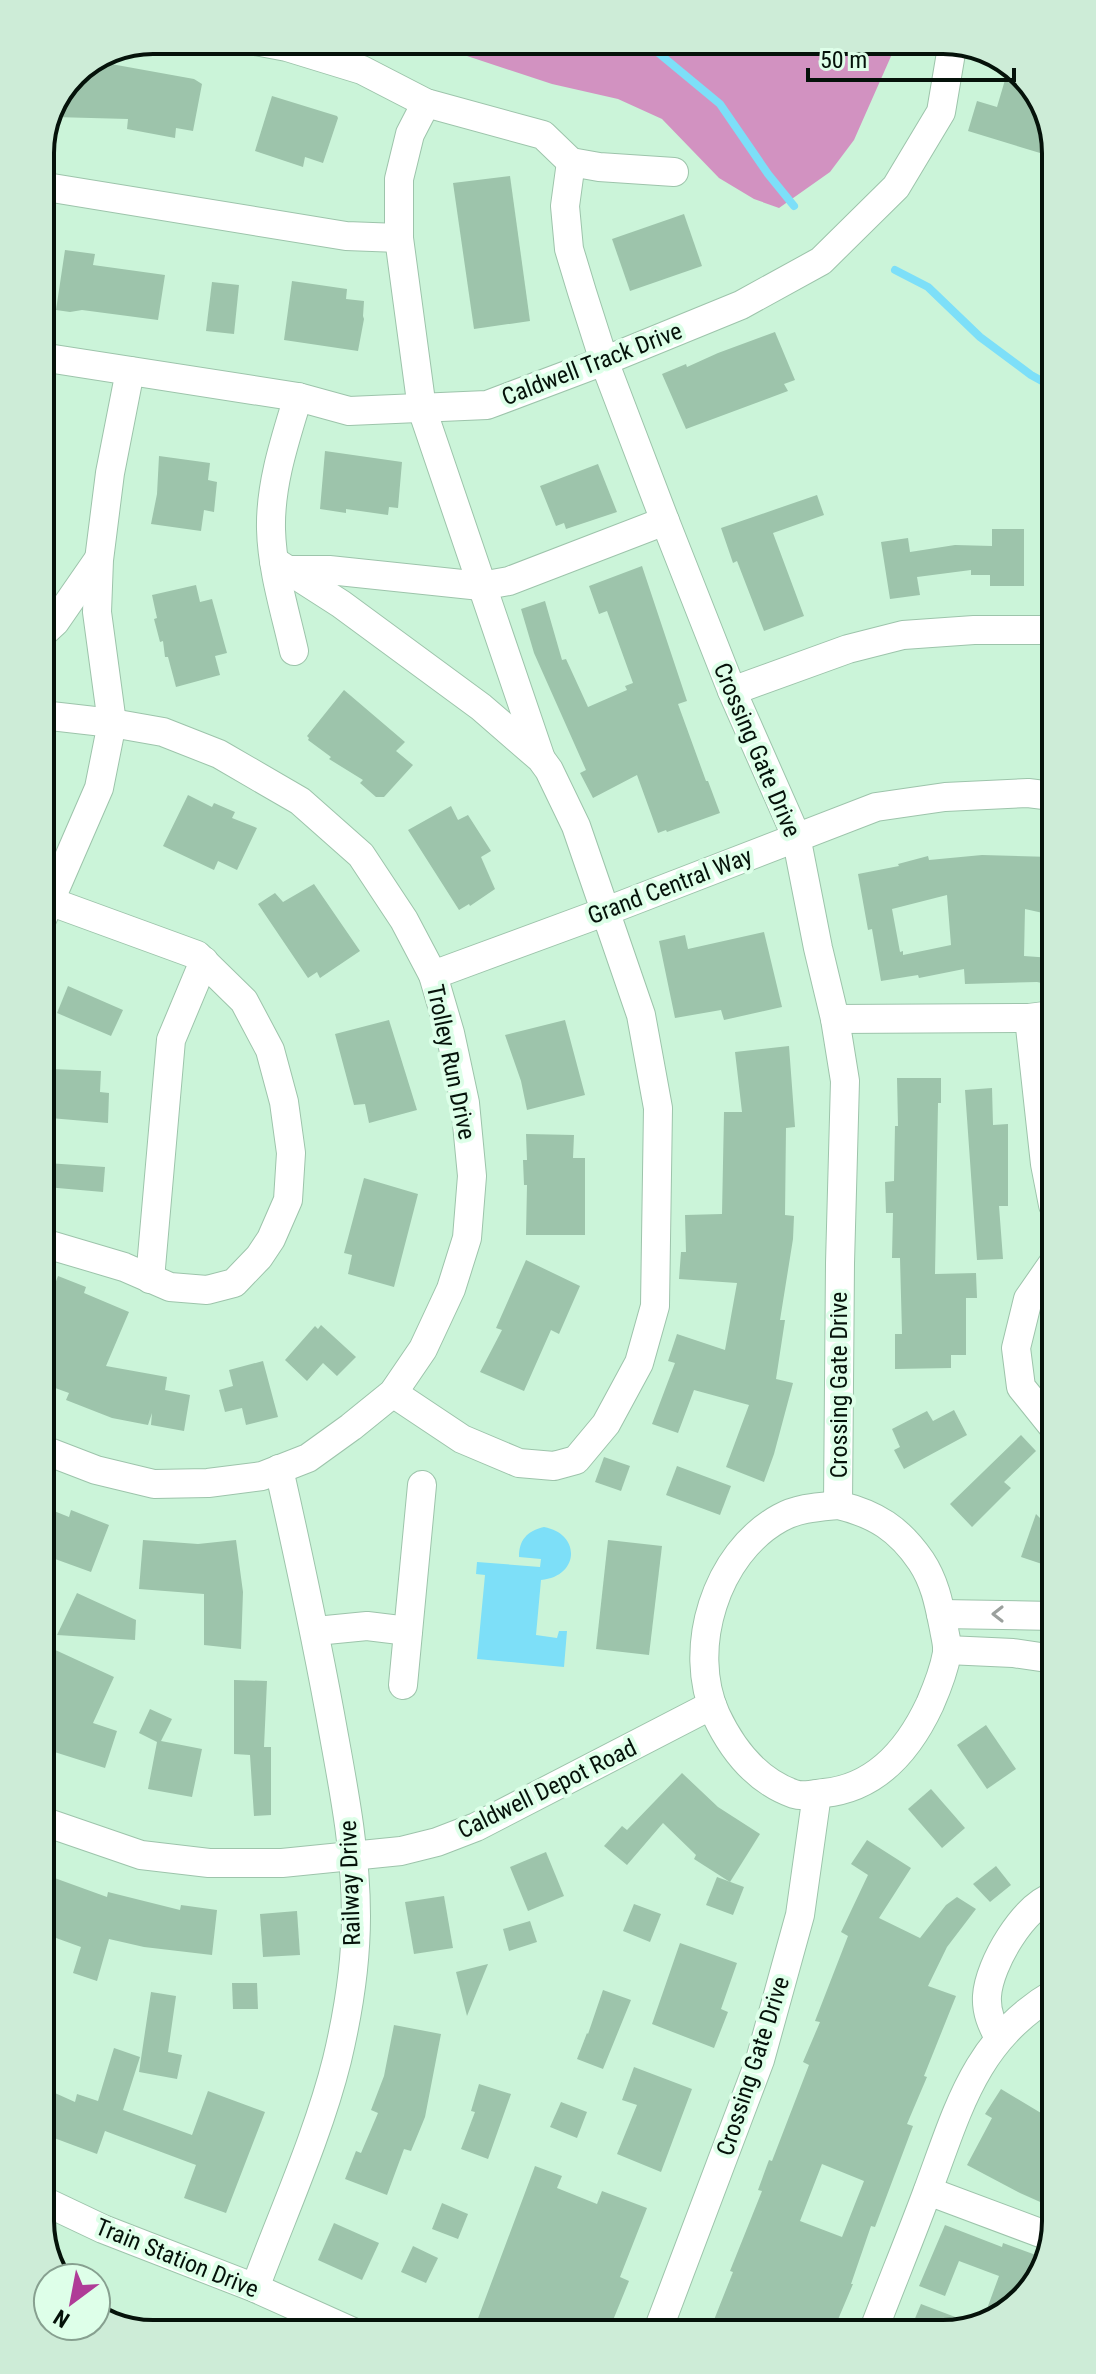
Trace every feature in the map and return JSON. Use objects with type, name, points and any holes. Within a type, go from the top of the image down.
[{"type":"street","points":[[310,54],[362,70],[426,103],[543,135],[571,162],[674,172]]},
{"type":"street","name":"Caldwell Track Drive","points":[[54,359],[298,397],[349,411],[487,405],[741,305],[821,261],[896,187],[941,112],[951,54]]},
{"type":"street","points":[[426,103],[410,134],[399,179],[399,238],[422,409],[541,759]]},
{"type":"street","name":"Crossing Gate Drive","points":[[571,162],[565,206],[569,249],[604,361],[665,521],[732,691],[796,836],[835,1019],[845,1081],[838,1505]]},
{"type":"street","points":[[54,188],[346,236],[399,238]]},
{"type":"street","points":[[54,887],[99,788],[112,723],[97,612],[99,560],[110,473],[130,371]]},
{"type":"street","points":[[294,651],[283,566],[271,528],[276,473],[298,397]]},
{"type":"street","points":[[283,566],[481,586],[509,581],[665,521]]},
{"type":"street","points":[[54,623],[99,560]]},
{"type":"street","points":[[283,566],[341,604],[481,707],[541,759],[549,770],[576,826],[641,1015],[658,1108],[655,1306],[639,1363],[606,1424],[576,1460],[554,1466],[519,1463],[462,1439],[393,1393]]},
{"type":"street","points":[[732,691],[848,649],[903,635],[974,630],[1042,630]]},
{"type":"street","name":"Trolley Run Drive","points":[[54,716],[163,732],[219,754],[300,801],[361,855],[404,920],[433,975],[450,1033],[465,1103],[472,1176],[467,1238],[451,1289],[423,1349],[393,1393],[308,1458],[262,1476],[208,1483],[154,1484],[96,1470],[54,1454]]},
{"type":"street","name":"Grand Central Way","points":[[433,975],[876,807],[945,797],[1042,795]]},
{"type":"street","points":[[54,910],[197,955],[244,1001],[270,1050],[284,1102],[291,1153],[288,1200],[271,1239],[259,1257],[234,1283],[207,1290],[170,1287],[124,1267],[54,1246]]},
{"type":"street","points":[[150,1279],[171,1040],[204,961]]},
{"type":"street","points":[[835,1019],[1041,1016],[1042,1053]]},
{"type":"street","points":[[1042,1279],[1028,1299],[1016,1348],[1021,1387],[1042,1413]]},
{"type":"street","name":"Railway Drive","points":[[255,2288],[322,2110],[337,2059],[351,1981],[356,1918],[354,1856],[316,1631],[279,1469]]},
{"type":"street","points":[[403,1685],[422,1485]]},
{"type":"street","points":[[838,1505],[862,1510],[886,1524],[909,1544],[925,1568],[936,1590],[941,1614],[947,1650],[936,1690],[919,1727],[901,1753],[872,1779],[837,1792],[797,1795],[759,1774],[742,1759],[726,1736],[712,1705],[704,1673],[712,1609],[737,1558],[755,1535],[780,1518],[804,1508],[838,1505]]},
{"type":"street","points":[[941,1614],[1042,1616]]},
{"type":"street","points":[[316,1631],[367,1626],[408,1631]]},
{"type":"street","points":[[947,1650],[1042,1657]]},
{"type":"street","name":"Caldwell Depot Road","points":[[54,1825],[141,1855],[209,1863],[282,1863],[401,1851],[437,1842],[476,1827],[712,1705]]},
{"type":"street","name":"Crossing Gate Drive","points":[[662,2320],[760,2060],[800,1915],[817,1794]]},
{"type":"street","points":[[999,2038],[990,2022],[987,1996],[997,1959],[1014,1931],[1042,1902]]},
{"type":"street","points":[[878,2320],[970,2080],[999,2038],[1042,2001]]},
{"type":"street","points":[[928,2191],[1041,2233]]},
{"type":"street","name":"Train Station Drive","points":[[54,2206],[103,2229],[255,2288],[326,2320]]},
{"type":"shaded area","points":[[461,54],[892,54],[854,140],[830,172],[779,208],[754,199],[719,178],[662,119],[618,99],[552,84]]},
{"type":"water","points":[[544,1527],[565,1538],[571,1555],[563,1571],[541,1580],[536,1635],[557,1638],[559,1631],[567,1631],[564,1667],[477,1659],[485,1575],[476,1574],[477,1562],[540,1567],[541,1559],[519,1557],[519,1551],[525,1537]]},
{"type":"building","points":[[111,64],[194,79],[202,84],[193,131],[176,128],[175,138],[127,129],[128,119],[61,117],[83,83]]},
{"type":"building","points":[[1006,77],[1029,103],[1037,121],[1042,154],[968,131],[977,101],[997,107]]},
{"type":"building","points":[[272,96],[337,116],[323,163],[305,157],[303,167],[255,151]]},
{"type":"building","points":[[510,176],[530,321],[474,329],[453,183]]},
{"type":"building","points":[[684,214],[702,266],[630,291],[612,239]]},
{"type":"building","points":[[65,250],[95,254],[93,265],[165,275],[158,320],[82,310],[56,310]]},
{"type":"building","points":[[292,281],[347,289],[346,299],[364,301],[358,351],[284,340]]},
{"type":"building","points":[[212,282],[239,285],[234,334],[206,331]]},
{"type":"building","points":[[775,332],[795,380],[784,384],[788,391],[686,429],[662,374]]},
{"type":"building","points":[[325,451],[402,462],[398,508],[389,507],[388,515],[320,509]]},
{"type":"building","points":[[159,456],[210,463],[208,480],[217,482],[214,512],[204,510],[201,531],[151,524],[157,494]]},
{"type":"building","points":[[598,464],[617,512],[566,529],[564,523],[556,526],[540,486]]},
{"type":"building","points":[[817,495],[824,515],[773,533],[804,616],[764,631],[737,561],[733,563],[721,528]]},
{"type":"building","points":[[992,529],[1024,529],[1024,586],[990,586],[990,575],[971,575],[971,570],[917,577],[920,595],[890,599],[881,542],[908,538],[910,552],[955,545],[992,546]]},
{"type":"building","points":[[642,566],[687,701],[678,704],[720,813],[658,833],[637,775],[593,798],[580,773],[586,770],[534,653],[521,609],[545,601],[562,660],[566,659],[588,707],[627,690],[625,686],[633,683],[607,611],[599,614],[589,586]]},
{"type":"building","points":[[196,585],[200,602],[212,599],[227,653],[215,656],[220,675],[176,687],[154,619],[157,618],[152,595]]},
{"type":"building","points":[[344,690],[405,742],[396,751],[413,765],[384,797],[376,797],[360,783],[363,780],[329,759],[331,757],[308,740],[307,736]]},
{"type":"building","points":[[188,795],[212,807],[214,803],[235,812],[232,818],[257,828],[237,870],[218,861],[214,870],[163,846]]},
{"type":"building","points":[[451,806],[458,820],[468,815],[491,851],[481,857],[495,889],[459,910],[408,830]]},
{"type":"building","points":[[982,855],[1042,857],[1042,913],[1025,909],[1024,956],[1042,957],[1042,983],[965,984],[964,969],[919,978],[918,975],[881,981],[858,874],[899,866],[928,856],[929,860]],"holes":[[[947,895],[951,945],[903,955],[892,909]]]},
{"type":"building","points":[[314,884],[360,951],[320,978],[317,972],[308,978],[258,904],[275,893],[283,902]]},
{"type":"building","points":[[764,932],[782,1007],[724,1020],[721,1010],[675,1018],[659,941],[685,935],[688,949]]},
{"type":"building","points":[[68,986],[123,1010],[111,1036],[57,1013]]},
{"type":"building","points":[[389,1020],[417,1110],[369,1123],[365,1104],[354,1105],[335,1034]]},
{"type":"building","points":[[565,1020],[585,1095],[527,1110],[521,1081],[505,1035]]},
{"type":"building","points":[[789,1046],[795,1127],[786,1128],[785,1215],[794,1216],[780,1320],[785,1320],[776,1379],[793,1383],[764,1482],[726,1467],[749,1405],[694,1390],[678,1433],[652,1424],[675,1363],[668,1361],[677,1334],[725,1350],[737,1283],[679,1279],[681,1252],[686,1252],[685,1215],[722,1214],[724,1112],[742,1112],[735,1052]]},
{"type":"building","points":[[54,1069],[101,1071],[100,1092],[109,1093],[108,1123],[54,1118]]},
{"type":"building","points":[[897,1078],[941,1078],[935,1274],[976,1273],[977,1298],[966,1298],[966,1355],[951,1355],[951,1368],[895,1369],[895,1334],[902,1334],[900,1258],[892,1258],[893,1213],[886,1213],[885,1182],[894,1181]]},
{"type":"building","points":[[992,1088],[993,1125],[1008,1124],[1008,1206],[999,1206],[1003,1259],[977,1260],[965,1090]]},
{"type":"building","points":[[526,1134],[574,1135],[573,1158],[585,1158],[585,1235],[526,1235],[527,1185],[524,1185],[523,1160],[527,1160]]},
{"type":"building","points":[[54,1163],[105,1167],[103,1192],[54,1188]]},
{"type":"building","points":[[364,1178],[418,1194],[394,1287],[348,1274],[352,1255],[344,1253]]},
{"type":"building","points":[[526,1260],[580,1286],[559,1334],[551,1330],[524,1391],[480,1372],[502,1330],[496,1328]]},
{"type":"building","points":[[58,1276],[86,1287],[84,1293],[129,1312],[106,1366],[167,1377],[165,1390],[190,1395],[184,1431],[151,1425],[152,1413],[148,1425],[112,1418],[66,1400],[69,1393],[54,1388],[54,1287]]},
{"type":"building","points":[[321,1325],[356,1357],[337,1376],[323,1363],[307,1381],[285,1360],[315,1326],[318,1329]]},
{"type":"building","points":[[263,1361],[278,1417],[246,1425],[242,1408],[225,1412],[219,1390],[233,1386],[229,1370]]},
{"type":"building","points":[[954,1410],[967,1435],[904,1469],[894,1450],[900,1447],[892,1429],[927,1411],[933,1421]]},
{"type":"building","points":[[1021,1435],[1036,1451],[1004,1482],[1011,1488],[972,1527],[950,1504]]},
{"type":"building","points":[[604,1457],[630,1466],[621,1491],[595,1482]]},
{"type":"building","points":[[677,1466],[731,1486],[720,1515],[666,1495]]},
{"type":"building","points":[[71,1510],[109,1525],[91,1572],[54,1559],[54,1511],[69,1517]]},
{"type":"building","points":[[1036,1514],[1042,1520],[1042,1564],[1021,1557]]},
{"type":"building","points":[[143,1540],[198,1544],[236,1540],[243,1592],[241,1649],[204,1645],[204,1594],[139,1589]]},
{"type":"building","points":[[608,1540],[662,1546],[649,1655],[596,1649]]},
{"type":"building","points":[[77,1593],[136,1620],[135,1640],[57,1635]]},
{"type":"building","points":[[54,1649],[114,1677],[93,1723],[117,1731],[105,1768],[54,1752]]},
{"type":"building","points":[[234,1680],[267,1681],[264,1747],[271,1747],[271,1815],[254,1816],[250,1755],[234,1754]]},
{"type":"building","points":[[150,1709],[172,1719],[161,1741],[202,1749],[192,1797],[148,1789],[157,1742],[139,1733]]},
{"type":"building","points":[[986,1725],[1016,1769],[987,1789],[957,1745]]},
{"type":"building","points":[[682,1773],[718,1807],[760,1834],[730,1882],[694,1859],[696,1855],[663,1823],[627,1865],[604,1846],[622,1826],[627,1830]]},
{"type":"building","points":[[931,1789],[965,1828],[942,1848],[908,1809]]},
{"type":"building","points":[[867,1840],[911,1868],[879,1918],[920,1938],[946,1905],[957,1897],[976,1909],[947,1947],[928,1986],[956,1996],[907,2124],[913,2126],[875,2227],[871,2226],[838,2320],[714,2320],[762,2191],[758,2190],[769,2160],[772,2161],[809,2065],[803,2062],[820,2022],[815,2021],[848,1936],[841,1932],[868,1875],[851,1864]],"holes":[[[822,2164],[864,2181],[842,2237],[800,2221]]]},
{"type":"building","points":[[546,1852],[564,1896],[528,1911],[510,1867]]},
{"type":"building","points":[[996,1866],[1011,1885],[990,1902],[973,1884]]},
{"type":"building","points":[[717,1877],[744,1887],[733,1915],[706,1905]]},
{"type":"building","points":[[54,1878],[107,1897],[108,1892],[180,1910],[181,1905],[217,1910],[212,1955],[144,1947],[109,1939],[97,1981],[73,1973],[81,1947],[54,1937]]},
{"type":"building","points":[[444,1896],[453,1948],[414,1954],[405,1902]]},
{"type":"building","points":[[634,1904],[661,1914],[650,1942],[623,1931]]},
{"type":"building","points":[[297,1911],[300,1955],[263,1957],[260,1914]]},
{"type":"building","points":[[530,1921],[537,1942],[509,1951],[503,1929]]},
{"type":"building","points":[[680,1943],[737,1963],[721,2009],[728,2012],[714,2048],[652,2024]]},
{"type":"building","points":[[488,1964],[467,2016],[456,1972]]},
{"type":"building","points":[[232,1983],[257,1983],[258,2009],[233,2009]]},
{"type":"building","points":[[603,1990],[631,2000],[603,2069],[577,2059]]},
{"type":"building","points":[[151,1992],[176,1996],[168,2052],[182,2055],[177,2079],[139,2072]]},
{"type":"building","points":[[394,2025],[441,2034],[425,2117],[411,2151],[404,2149],[387,2195],[345,2179],[356,2151],[361,2153],[378,2113],[371,2110],[384,2076]]},
{"type":"building","points":[[114,2048],[140,2057],[123,2110],[192,2135],[208,2091],[265,2112],[226,2213],[184,2198],[196,2165],[105,2131],[97,2154],[54,2138],[54,2093],[75,2102],[77,2094],[98,2101]]},
{"type":"building","points":[[634,2067],[692,2089],[661,2172],[617,2154],[637,2105],[622,2100]]},
{"type":"building","points":[[479,2084],[511,2094],[488,2159],[461,2149],[475,2112],[471,2111]]},
{"type":"building","points":[[1001,2089],[1042,2114],[1042,2203],[967,2165],[992,2118],[985,2114]]},
{"type":"building","points":[[561,2102],[587,2112],[577,2138],[550,2127]]},
{"type":"building","points":[[535,2166],[562,2176],[557,2188],[597,2204],[602,2191],[647,2208],[620,2277],[629,2281],[613,2320],[477,2320]]},
{"type":"building","points":[[442,2203],[468,2214],[458,2239],[432,2229]]},
{"type":"building","points":[[334,2223],[379,2243],[362,2280],[318,2260]]},
{"type":"building","points":[[945,2225],[1002,2247],[1003,2243],[1036,2255],[1022,2281],[987,2310],[999,2276],[959,2261],[945,2296],[919,2286]]},
{"type":"building","points":[[413,2246],[438,2258],[426,2283],[401,2272]]},
{"type":"building","points":[[921,2304],[959,2318],[943,2320],[914,2320]]},
{"type":"waterway","points":[[660,54],[720,104],[794,206]]},
{"type":"waterway","points":[[895,270],[928,287],[980,337],[1042,381]]}]
